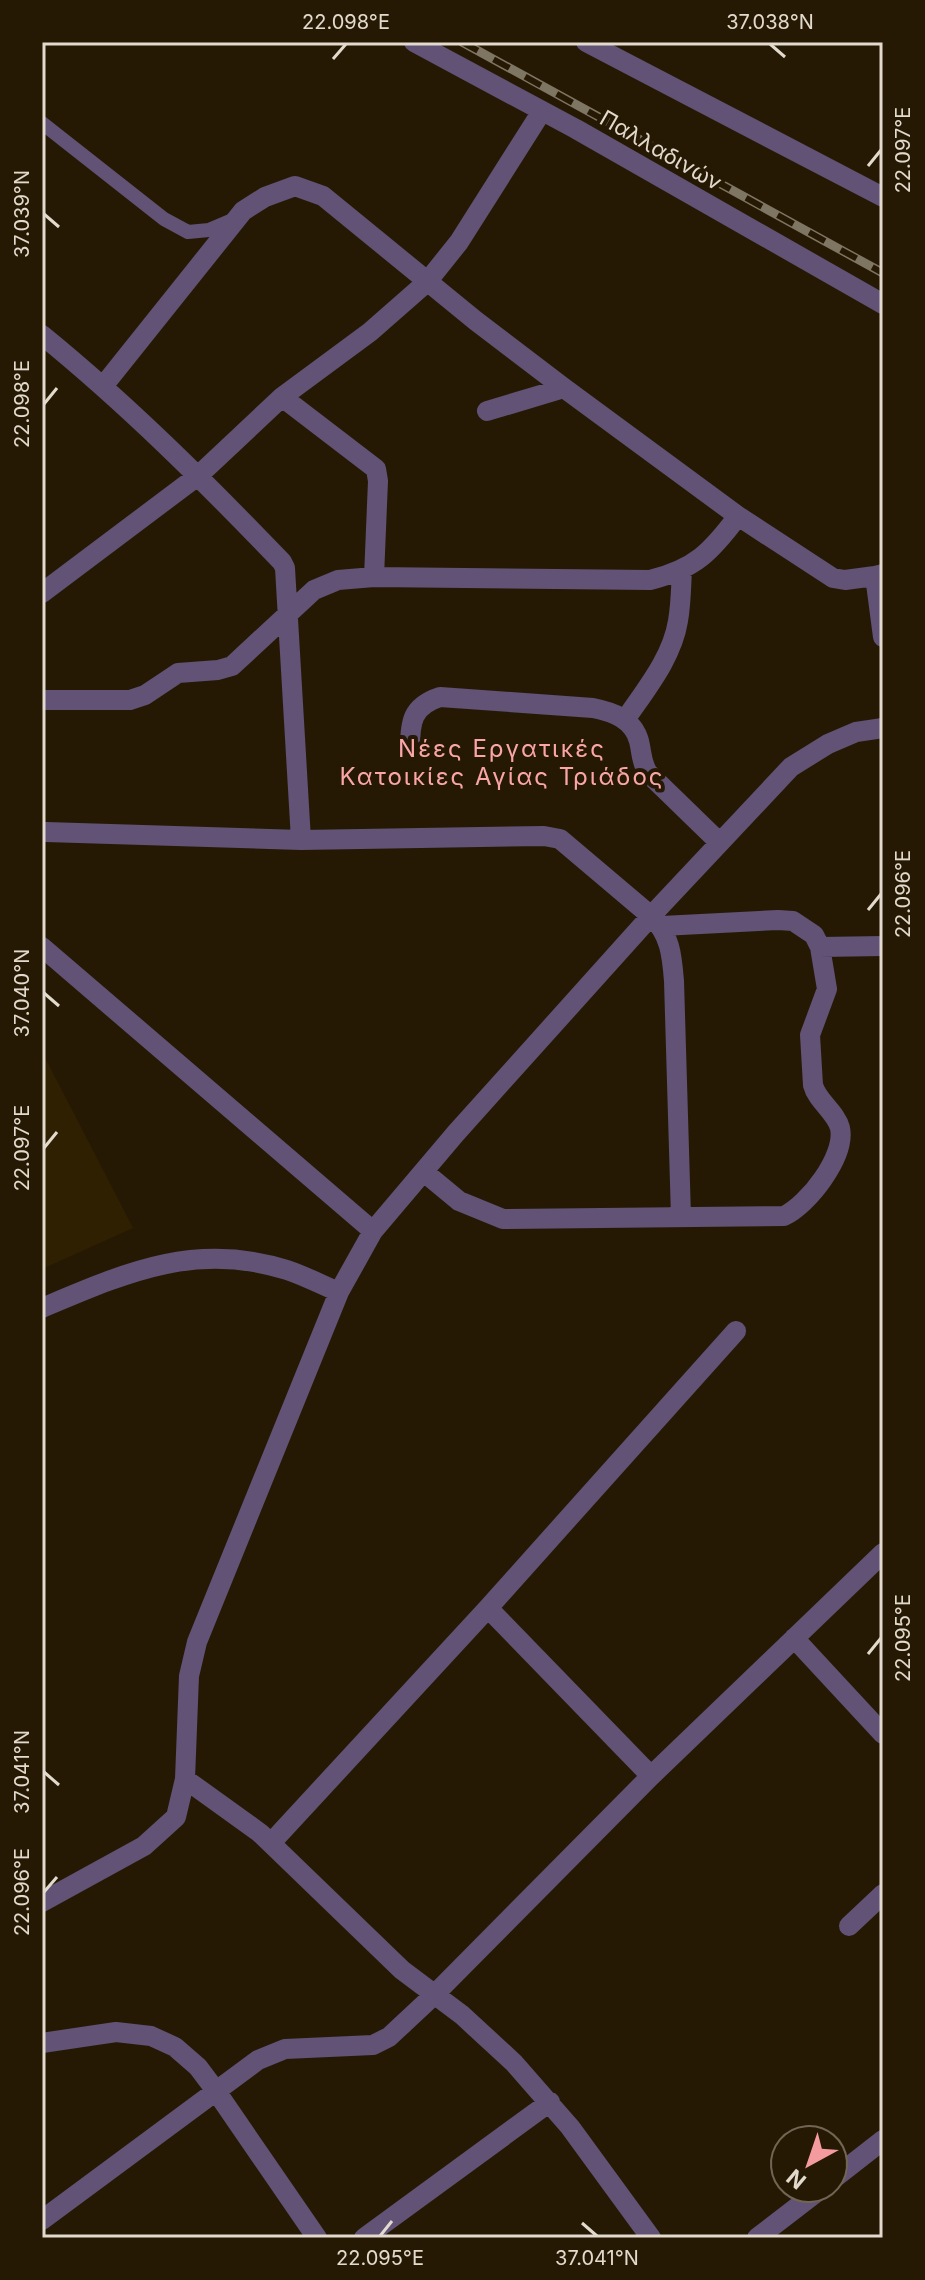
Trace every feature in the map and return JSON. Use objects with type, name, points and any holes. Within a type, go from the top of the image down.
[{"type":"street","name":"Παλλαδινών","points":[[414,42],[883,304]]},
{"type":"street","points":[[586,42],[883,197]]},
{"type":"street","points":[[42,593],[199,475],[282,397],[370,332],[427,282],[459,242],[542,111]]},
{"type":"street","points":[[104,385],[250,205],[280,190],[303,187],[323,196],[427,282],[564,388],[738,516],[833,578],[845,580],[879,575],[883,637]]},
{"type":"street","points":[[42,335],[104,385],[199,475],[282,562],[287,576],[301,840]]},
{"type":"street","points":[[487,411],[564,388]]},
{"type":"street","points":[[282,397],[376,469],[374,577]]},
{"type":"street","points":[[42,700],[130,700],[145,695],[178,673],[227,668],[245,657],[307,594],[338,580],[374,577],[650,580],[682,570],[715,547],[738,516]]},
{"type":"street","points":[[625,720],[660,669],[670,647],[678,623],[682,570]]},
{"type":"street","points":[[410,748],[410,728],[417,712],[426,702],[440,697],[593,708],[611,712],[634,730],[639,741],[641,763],[648,773],[719,842]]},
{"type":"street","points":[[42,1902],[144,1846],[178,1814],[185,1779],[189,1676],[197,1642],[339,1292],[373,1231],[656,921],[719,842],[791,767],[856,732],[883,728]]},
{"type":"street","points":[[46,832],[301,840],[554,837],[570,845],[656,921],[669,942],[674,981],[681,1217]]},
{"type":"street","points":[[424,1172],[459,1201],[503,1219],[784,1216],[802,1203],[836,1159],[840,1128],[813,1085],[810,1035],[827,989],[820,947],[814,935],[793,921],[656,921]]},
{"type":"street","points":[[820,947],[883,946]]},
{"type":"street","points":[[42,947],[373,1231]]},
{"type":"street","points":[[42,1308],[123,1274],[165,1263],[203,1260],[246,1261],[274,1267],[339,1292]]},
{"type":"street","points":[[271,1843],[488,1608],[736,1331]]},
{"type":"street","points":[[42,2220],[258,2060],[285,2049],[381,2042],[434,1995],[651,1776],[883,1553]]},
{"type":"street","points":[[488,1608],[651,1776]]},
{"type":"street","points":[[794,1638],[883,1734]]},
{"type":"street","points":[[185,1779],[240,1816],[402,1970],[480,2030],[550,2102],[651,2238]]},
{"type":"street","points":[[849,1926],[883,1894]]},
{"type":"street","points":[[42,2043],[101,2032],[135,2033],[164,2041],[187,2055],[216,2091],[317,2238]]},
{"type":"street","points":[[364,2238],[550,2102]]},
{"type":"street","points":[[849,2167],[883,2140]]},
{"type":"street","points":[[757,2238],[801,2204]]},
{"type":"lane","points":[[42,123],[164,219],[188,232],[209,230],[236,219]]},
{"type":"shaded area","points":[[42,1052],[133,1228],[42,1269]]},
{"type":"railway","points":[[462,42],[883,273]]},
{"type":"district","name":"Νέες Εργατικές Κατοικίες Αγίας Τριάδος","points":[[502,763]]}]
